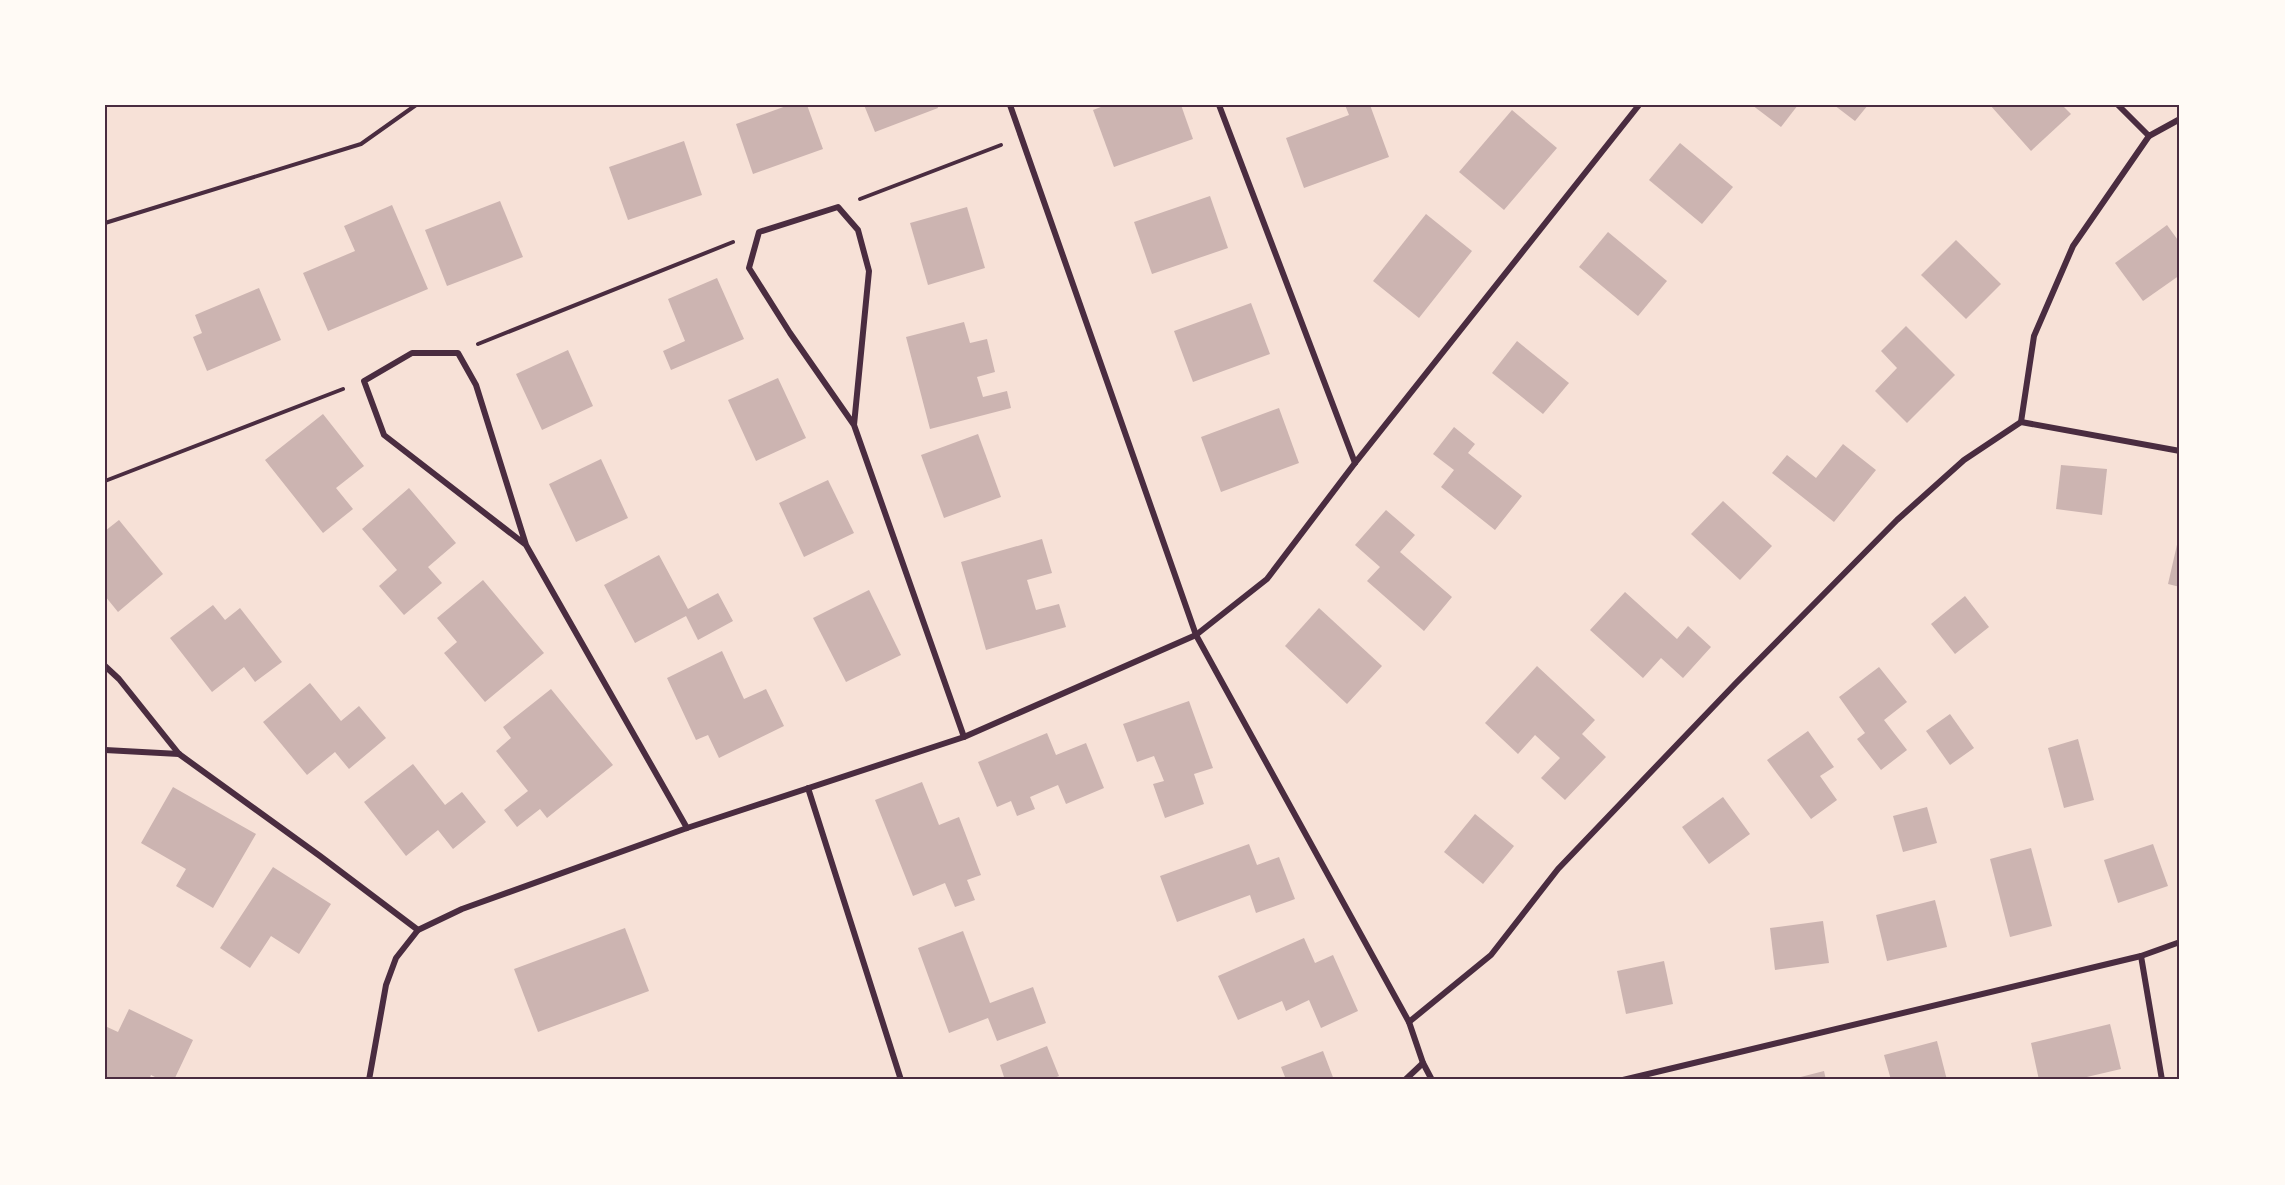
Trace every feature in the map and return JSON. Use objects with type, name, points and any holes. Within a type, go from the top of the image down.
[{"type":"street","points":[[1010,105],[1196,635],[1408,1022],[1423,1063],[1432,1080]]},
{"type":"street","points":[[1219,105],[1354,463]]},
{"type":"street","points":[[369,1080],[386,985],[396,958],[418,930],[462,909],[687,828],[964,736],[1196,635],[1267,579],[1354,463],[1639,105]]},
{"type":"street","points":[[2118,105],[2149,136]]},
{"type":"street","points":[[2021,422],[2034,336],[2073,246],[2149,136],[2180,119]]},
{"type":"street","points":[[854,425],[869,271],[858,230],[838,207],[759,232],[749,268],[790,333],[854,425],[964,736]]},
{"type":"street","points":[[526,545],[384,435],[364,381],[412,353],[458,353],[476,385],[526,545],[687,828]]},
{"type":"street","points":[[1408,1022],[1491,955],[1558,869],[1736,683],[1897,520],[1964,460],[2021,422],[2180,451]]},
{"type":"street","points":[[105,666],[119,679],[179,754],[418,930]]},
{"type":"street","points":[[105,750],[179,754]]},
{"type":"street","points":[[808,788],[900,1080]]},
{"type":"street","points":[[1623,1080],[2141,956],[2180,942]]},
{"type":"street","points":[[2141,956],[2163,1080]]},
{"type":"street","points":[[1405,1080],[1423,1063]]},
{"type":"path","points":[[105,223],[361,144],[416,105]]},
{"type":"path","points":[[838,207],[1022,137]]},
{"type":"path","points":[[458,353],[759,232]]},
{"type":"path","points":[[105,481],[364,381]]},
{"type":"building","points":[[789,105],[807,105],[823,149],[753,174],[736,124]]},
{"type":"building","points":[[864,105],[937,105],[938,108],[875,132]]},
{"type":"building","points":[[1106,105],[1181,105],[1193,139],[1114,167],[1093,110]]},
{"type":"building","points":[[1345,105],[1370,105],[1389,157],[1304,188],[1286,138],[1349,115]]},
{"type":"building","points":[[1752,105],[1798,105],[1781,127]]},
{"type":"building","points":[[1834,105],[1868,105],[1855,121]]},
{"type":"building","points":[[1990,105],[2062,105],[2071,114],[2031,151]]},
{"type":"building","points":[[1512,110],[1557,148],[1504,210],[1459,172]]},
{"type":"building","points":[[684,141],[702,195],[628,220],[609,167]]},
{"type":"building","points":[[1680,143],[1733,187],[1702,224],[1649,180]]},
{"type":"building","points":[[1210,196],[1228,248],[1152,274],[1134,222]]},
{"type":"building","points":[[500,201],[523,257],[447,286],[425,230]]},
{"type":"building","points":[[392,205],[428,289],[328,331],[303,273],[355,251],[344,226]]},
{"type":"building","points":[[967,207],[985,268],[928,285],[910,223]]},
{"type":"building","points":[[1426,214],[1472,251],[1419,318],[1373,281]]},
{"type":"building","points":[[2167,225],[2180,243],[2180,275],[2143,301],[2115,263]]},
{"type":"building","points":[[1608,232],[1667,281],[1638,316],[1579,267]]},
{"type":"building","points":[[1956,240],[2001,284],[1966,319],[1921,275]]},
{"type":"building","points":[[717,278],[744,339],[671,370],[663,351],[685,341],[668,299]]},
{"type":"building","points":[[259,288],[281,340],[207,371],[193,337],[202,333],[195,315]]},
{"type":"building","points":[[1251,303],[1270,354],[1193,382],[1174,331]]},
{"type":"building","points":[[964,322],[970,343],[987,339],[995,372],[977,377],[983,397],[1007,391],[1011,408],[930,429],[906,337]]},
{"type":"building","points":[[1906,326],[1955,375],[1907,423],[1875,391],[1897,368],[1881,351]]},
{"type":"building","points":[[1517,341],[1569,383],[1543,414],[1492,373]]},
{"type":"building","points":[[568,350],[593,406],[542,430],[516,374]]},
{"type":"building","points":[[778,378],[806,438],[756,461],[728,400]]},
{"type":"building","points":[[1279,408],[1299,463],[1221,492],[1201,437]]},
{"type":"building","points":[[323,414],[364,466],[336,488],[353,509],[323,533],[265,460]]},
{"type":"building","points":[[1454,427],[1475,444],[1468,453],[1522,496],[1495,530],[1441,487],[1454,470],[1433,454]]},
{"type":"building","points":[[978,434],[1001,497],[944,518],[921,455]]},
{"type":"building","points":[[1843,444],[1876,470],[1834,522],[1772,473],[1787,455],[1816,478]]},
{"type":"building","points":[[601,459],[628,518],[576,542],[549,484]]},
{"type":"building","points":[[2061,465],[2107,469],[2102,515],[2056,509]]},
{"type":"building","points":[[828,480],[854,533],[804,557],[779,503]]},
{"type":"building","points":[[409,488],[456,543],[428,567],[442,583],[404,615],[379,586],[397,570],[362,529]]},
{"type":"building","points":[[1723,501],[1772,546],[1740,580],[1691,534]]},
{"type":"building","points":[[1386,510],[1415,535],[1400,552],[1452,597],[1424,631],[1367,581],[1380,567],[1355,545]]},
{"type":"building","points":[[119,520],[163,574],[118,612],[105,596],[105,531]]},
{"type":"building","points":[[2180,536],[2180,587],[2168,584]]},
{"type":"building","points":[[1042,539],[1052,573],[1027,580],[1036,610],[1059,604],[1066,627],[986,650],[961,562]]},
{"type":"building","points":[[659,555],[688,609],[718,593],[733,621],[698,640],[686,616],[635,643],[604,585]]},
{"type":"building","points":[[483,580],[544,653],[485,702],[444,653],[457,642],[437,618]]},
{"type":"building","points":[[869,590],[901,655],[846,682],[813,618]]},
{"type":"building","points":[[1625,592],[1677,639],[1688,626],[1711,647],[1683,678],[1661,658],[1643,678],[1590,630]]},
{"type":"building","points":[[1965,596],[1989,627],[1955,654],[1931,624]]},
{"type":"building","points":[[213,605],[225,620],[240,608],[282,662],[255,682],[244,667],[212,692],[170,638]]},
{"type":"building","points":[[1319,608],[1382,666],[1347,704],[1285,646]]},
{"type":"building","points":[[722,651],[744,699],[766,689],[784,726],[719,758],[708,735],[696,740],[667,678]]},
{"type":"building","points":[[1537,666],[1595,720],[1582,734],[1606,757],[1565,800],[1541,778],[1560,758],[1535,735],[1518,754],[1485,723]]},
{"type":"building","points":[[1879,667],[1907,702],[1884,720],[1907,750],[1881,770],[1857,739],[1865,733],[1839,697]]},
{"type":"building","points":[[310,683],[341,721],[359,706],[386,738],[349,769],[335,752],[307,775],[263,722]]},
{"type":"building","points":[[551,689],[613,765],[547,818],[540,809],[517,827],[504,810],[528,791],[496,751],[511,738],[503,727]]},
{"type":"building","points":[[1189,701],[1213,768],[1194,774],[1204,804],[1165,818],[1153,784],[1164,781],[1154,756],[1137,762],[1123,724]]},
{"type":"building","points":[[1950,714],[1974,748],[1950,765],[1926,731]]},
{"type":"building","points":[[1808,731],[1834,767],[1820,776],[1837,800],[1811,819],[1767,760]]},
{"type":"building","points":[[1047,733],[1056,755],[1086,743],[1104,788],[1066,804],[1058,785],[1030,797],[1035,809],[1017,816],[1011,801],[997,807],[978,762]]},
{"type":"building","points":[[2078,739],[2094,800],[2064,808],[2048,748]]},
{"type":"building","points":[[413,764],[445,805],[462,792],[486,822],[453,849],[438,830],[406,856],[364,802]]},
{"type":"building","points":[[922,782],[939,825],[959,817],[981,875],[967,880],[975,900],[955,907],[945,883],[913,896],[875,800]]},
{"type":"building","points":[[173,787],[256,834],[213,908],[176,886],[186,869],[141,843]]},
{"type":"building","points":[[1723,797],[1750,834],[1709,864],[1682,827]]},
{"type":"building","points":[[1927,807],[1937,843],[1903,852],[1893,816]]},
{"type":"building","points":[[1475,814],[1514,846],[1483,884],[1444,852]]},
{"type":"building","points":[[1249,844],[1257,865],[1279,857],[1295,899],[1256,913],[1250,895],[1177,922],[1160,876]]},
{"type":"building","points":[[2153,844],[2168,886],[2118,903],[2104,860]]},
{"type":"building","points":[[2031,848],[2052,926],[2010,937],[1990,859]]},
{"type":"building","points":[[273,867],[331,904],[299,954],[271,936],[250,968],[220,948]]},
{"type":"building","points":[[1935,900],[1947,947],[1887,961],[1876,915]]},
{"type":"building","points":[[1823,921],[1829,963],[1775,970],[1770,928]]},
{"type":"building","points":[[625,928],[649,991],[538,1032],[514,969]]},
{"type":"building","points":[[963,931],[990,1003],[1033,987],[1046,1023],[997,1041],[988,1018],[949,1033],[918,948]]},
{"type":"building","points":[[1304,938],[1315,963],[1333,955],[1358,1011],[1321,1028],[1309,1000],[1286,1011],[1282,1001],[1238,1020],[1218,976]]},
{"type":"building","points":[[1664,961],[1673,1004],[1626,1014],[1617,971]]},
{"type":"building","points":[[129,1009],[193,1040],[174,1080],[161,1080],[151,1075],[149,1080],[105,1080],[105,1026],[118,1032]]},
{"type":"building","points":[[2110,1024],[2121,1069],[2074,1080],[2039,1080],[2031,1043]]},
{"type":"building","points":[[1937,1041],[1947,1080],[1891,1080],[1884,1055]]},
{"type":"building","points":[[1047,1046],[1059,1076],[1049,1080],[1005,1080],[1000,1065]]},
{"type":"building","points":[[1323,1051],[1334,1080],[1279,1080],[1285,1077],[1281,1067]]},
{"type":"building","points":[[1824,1071],[1826,1080],[1793,1080],[1793,1079]]}]
